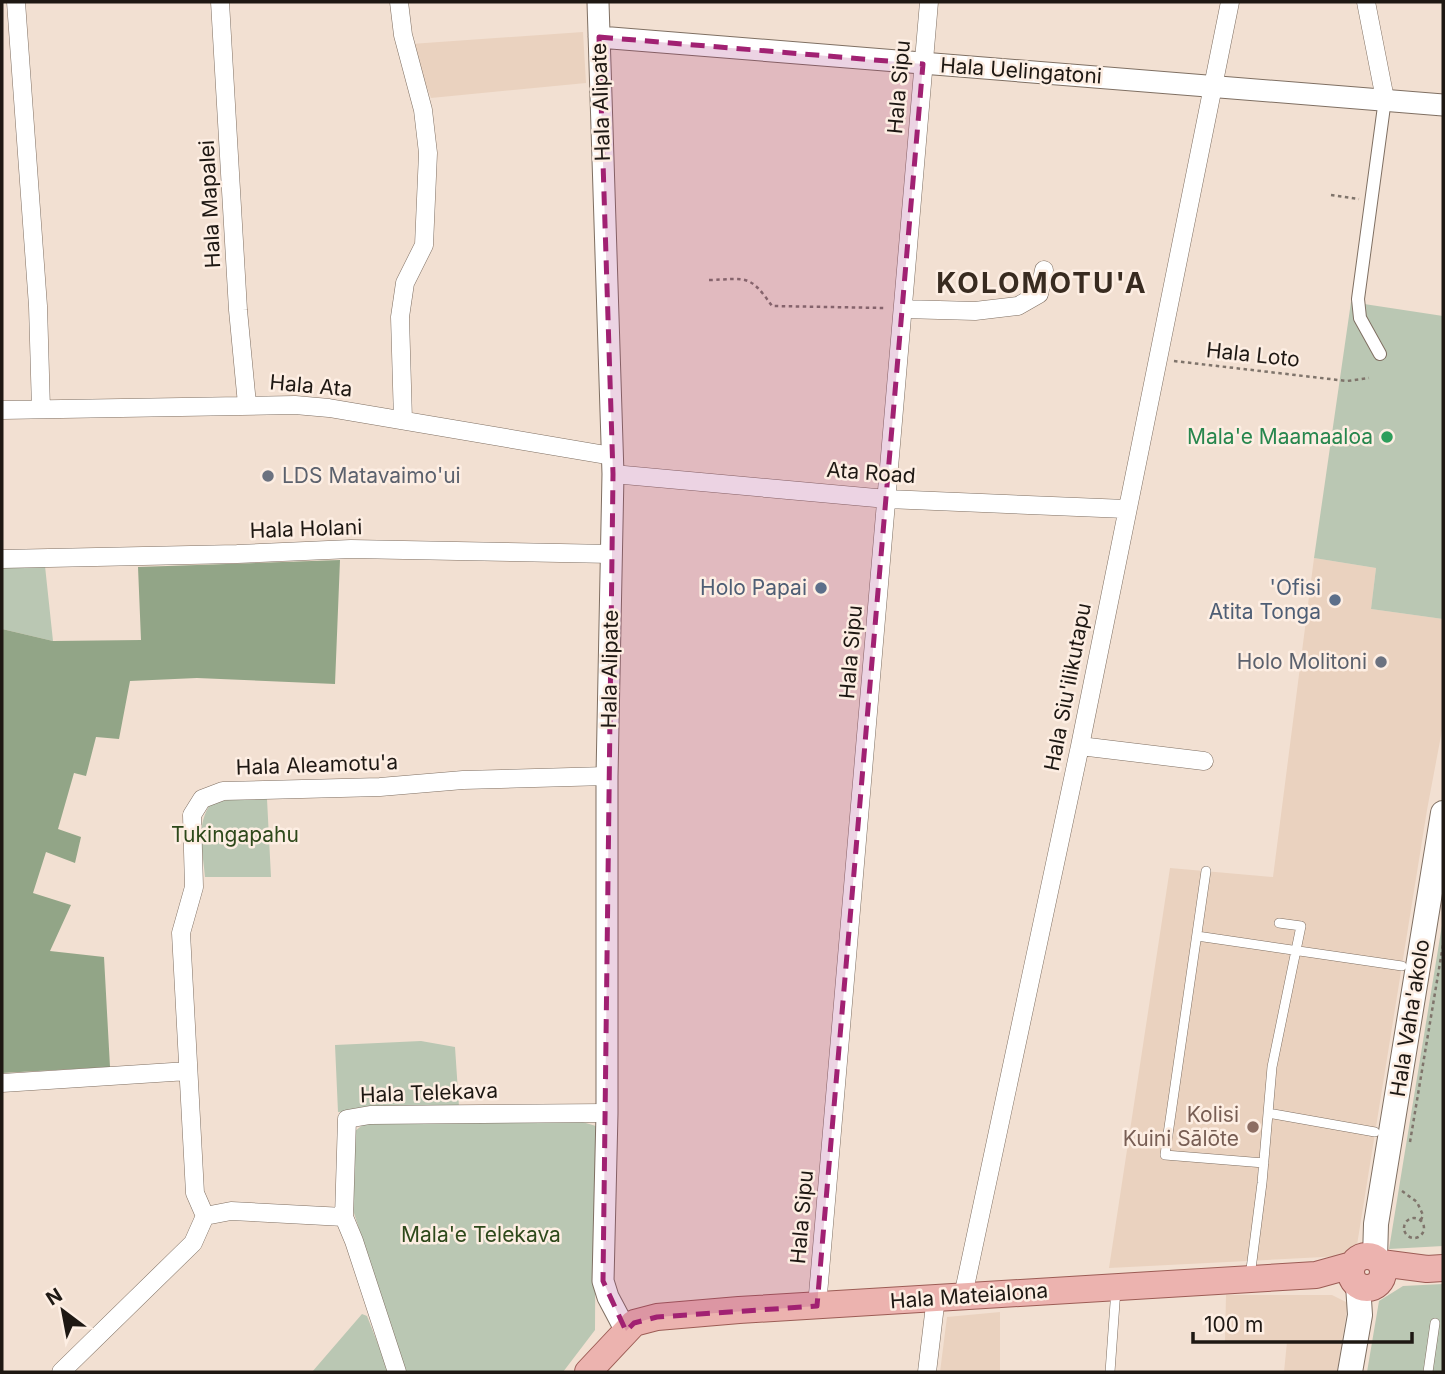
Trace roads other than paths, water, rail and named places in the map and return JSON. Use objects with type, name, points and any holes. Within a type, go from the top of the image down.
[{"type":"main road","name":"Hala Vaha'akolo","points":[[1354,1371],[1360,1315],[1443,813]]},
{"type":"main road","name":"Hala Mateialona","points":[[626,1331],[634,1323],[657,1317],[936,1297],[1435,1268]]},
{"type":"main road","points":[[588,1372],[626,1331]]},
{"type":"street","points":[[16,2],[38,306],[41,409]]},
{"type":"street","name":"Hala Mapalei","points":[[220,2],[238,310],[247,404]]},
{"type":"street","points":[[399,2],[403,35],[423,110],[428,153],[424,245],[405,284],[400,317],[402,420]]},
{"type":"street","name":"Hala Alipate","points":[[598,2],[613,465],[607,776],[607,1113],[603,1281],[608,1297],[626,1331]]},
{"type":"street","name":"Hala Sipu","points":[[817,1306],[929,2]]},
{"type":"street","name":"Hala Siu'ilikutapu","points":[[962,1296],[1080,746],[1230,2]]},
{"type":"street","points":[[1366,2],[1385,99],[1358,299],[1360,318],[1380,354]]},
{"type":"street","name":"Hala Uelingatoni","points":[[599,37],[1443,104]]},
{"type":"street","points":[[903,309],[975,311],[1018,306],[1040,294],[1044,270]]},
{"type":"street","name":"Hala Ata","points":[[2,410],[247,404],[329,408],[402,420],[613,465]]},
{"type":"street","name":"Ata Road","points":[[613,465],[887,499],[1126,509]]},
{"type":"street","name":"Hala Holani","points":[[2,559],[351,549],[612,554]]},
{"type":"street","points":[[1080,746],[1205,761]]},
{"type":"street","name":"Hala Aleamotu'a","points":[[205,1216],[195,1193],[181,933],[194,887],[192,815],[202,799],[223,792],[607,776]]},
{"type":"street","points":[[2,1083],[188,1071]]},
{"type":"street","name":"Hala Telekava","points":[[397,1372],[355,1241],[344,1217],[347,1119],[370,1115],[607,1113]]},
{"type":"street","points":[[61,1372],[193,1243],[205,1216],[231,1211],[344,1217]]},
{"type":"street","points":[[927,1372],[936,1297]]},
{"type":"lane","points":[[1206,871],[1165,1155],[1264,1163]]},
{"type":"lane","points":[[1250,1279],[1272,1067],[1301,926],[1279,923]]},
{"type":"lane","points":[[1197,936],[1402,966]]},
{"type":"lane","points":[[1268,1113],[1375,1132]]},
{"type":"lane","points":[[1110,1372],[1116,1287]]},
{"type":"lane","points":[[1428,1372],[1436,1323]]},
{"type":"place","name":"Mala'e Maamaaloa","points":[[1387,437]]},
{"type":"place","name":"LDS Matavaimo'ui","points":[[268,476]]},
{"type":"place","name":"Holo Papai","points":[[821,588]]},
{"type":"place","name":"'Ofisi Atita Tonga","points":[[1335,600]]},
{"type":"place","name":"Holo Molitoni","points":[[1381,662]]},
{"type":"place","name":"Kolisi Kuini Sālōte","points":[[1253,1127]]},
{"type":"district","name":"KOLOMOTU'A","points":[[1042,283]]},
{"type":"park label","name":"Tukingapahu","points":[[235,835]]},
{"type":"park label","name":"Mala'e Telekava","points":[[481,1235]]}]
